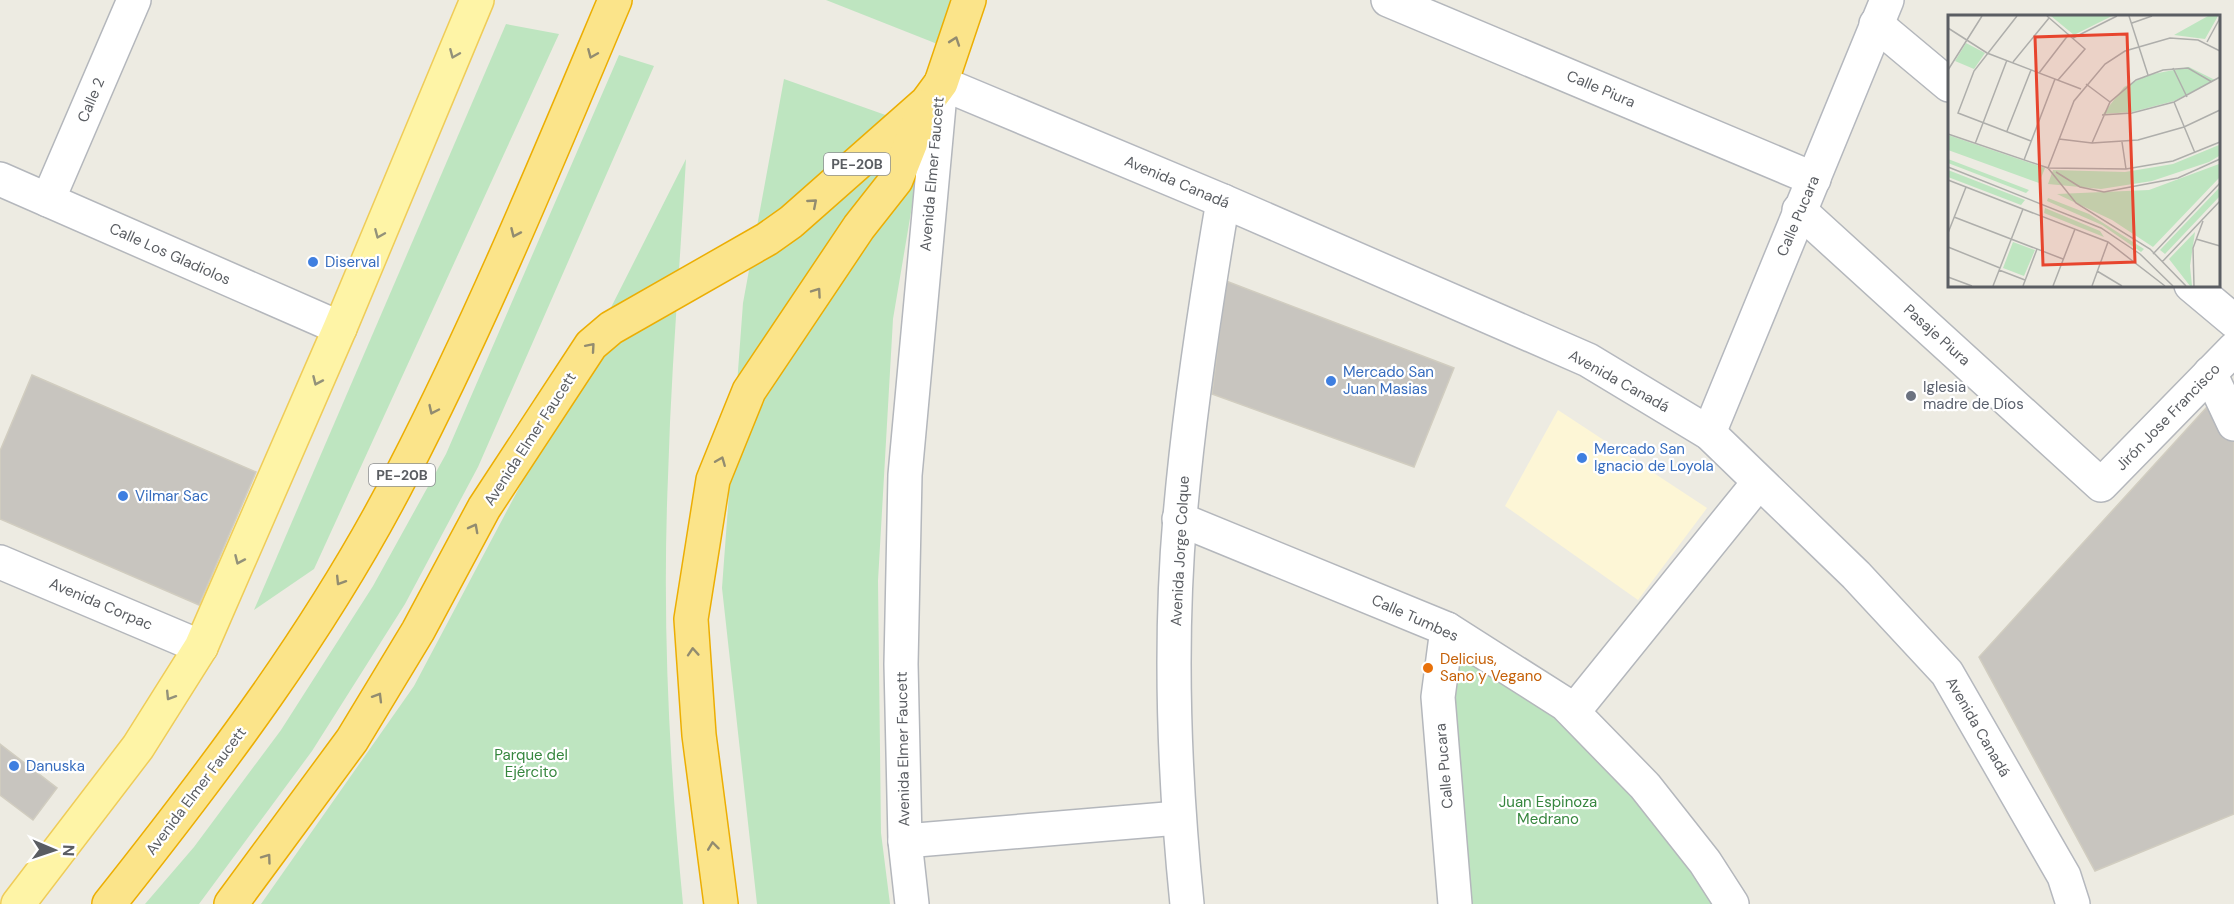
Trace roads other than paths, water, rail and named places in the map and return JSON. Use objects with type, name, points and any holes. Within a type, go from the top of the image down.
[{"type":"highway","name":"Avenida Elmer Faucett","points":[[109,904],[192,800],[268,691],[342,579],[403,473],[513,238],[615,0]]},
{"type":"highway","name":"Avenida Elmer Faucett","points":[[231,904],[352,740],[418,631],[484,508],[591,345],[612,328],[767,239],[791,222],[934,92],[969,0]]},
{"type":"highway","points":[[721,904],[699,735],[691,619],[713,480],[749,391],[859,227],[896,180],[934,92]]},
{"type":"main road","points":[[18,904],[138,747],[201,647],[340,328],[477,0]]},
{"type":"street","name":"Calle 2","points":[[48,200],[134,0]]},
{"type":"street","name":"Calle Piura","points":[[1388,0],[1814,178]]},
{"type":"street","name":"Calle Pucara","points":[[1709,433],[1881,12]]},
{"type":"street","points":[[1881,12],[1948,84]]},
{"type":"street","name":"Avenida Canadá","points":[[934,92],[1224,201],[1588,360],[1709,433],[1856,575],[1947,673],[2064,876],[2073,904]]},
{"type":"street","name":"Avenida Elmer Faucett","points":[[912,904],[905,841],[901,664],[905,476],[934,92]]},
{"type":"street","name":"Calle Los Gladiolos","points":[[0,179],[340,328]]},
{"type":"street","name":"Avenida Jorge Colque","points":[[1187,904],[1178,818],[1174,669],[1179,519],[1196,359],[1224,201]]},
{"type":"street","name":"Pasaje Piura","points":[[1799,210],[2102,485]]},
{"type":"street","points":[[2192,286],[2234,321]]},
{"type":"street","name":"Jirón Jose Francisco","points":[[2102,485],[2234,348]]},
{"type":"street","points":[[2210,373],[2234,424]]},
{"type":"street","points":[[1574,711],[1760,482]]},
{"type":"street","name":"Calle Tumbes","points":[[1179,519],[1447,629],[1574,711],[1645,786],[1705,862],[1732,904]]},
{"type":"street","name":"Avenida Corpac","points":[[0,562],[201,647]]},
{"type":"street","name":"Calle Pucara","points":[[1447,629],[1438,698],[1455,904]]},
{"type":"street","points":[[905,841],[1178,818]]},
{"type":"place","name":"Diserval","points":[[313,262]]},
{"type":"place","name":"Mercado San Juan Masias","points":[[1331,381]]},
{"type":"place","name":"Iglesia madre de Díos","points":[[1911,396]]},
{"type":"place","name":"Mercado San Ignacio de Loyola","points":[[1582,458]]},
{"type":"place","name":"Vilmar Sac","points":[[123,496]]},
{"type":"place","name":"Delicius, Sano y Vegano","points":[[1428,668]]},
{"type":"place","name":"Danuska","points":[[14,766]]},
{"type":"park label","name":"Parque del Ejército","points":[[531,764]]},
{"type":"park label","name":"Juan Espinoza Medrano","points":[[1548,810]]}]
